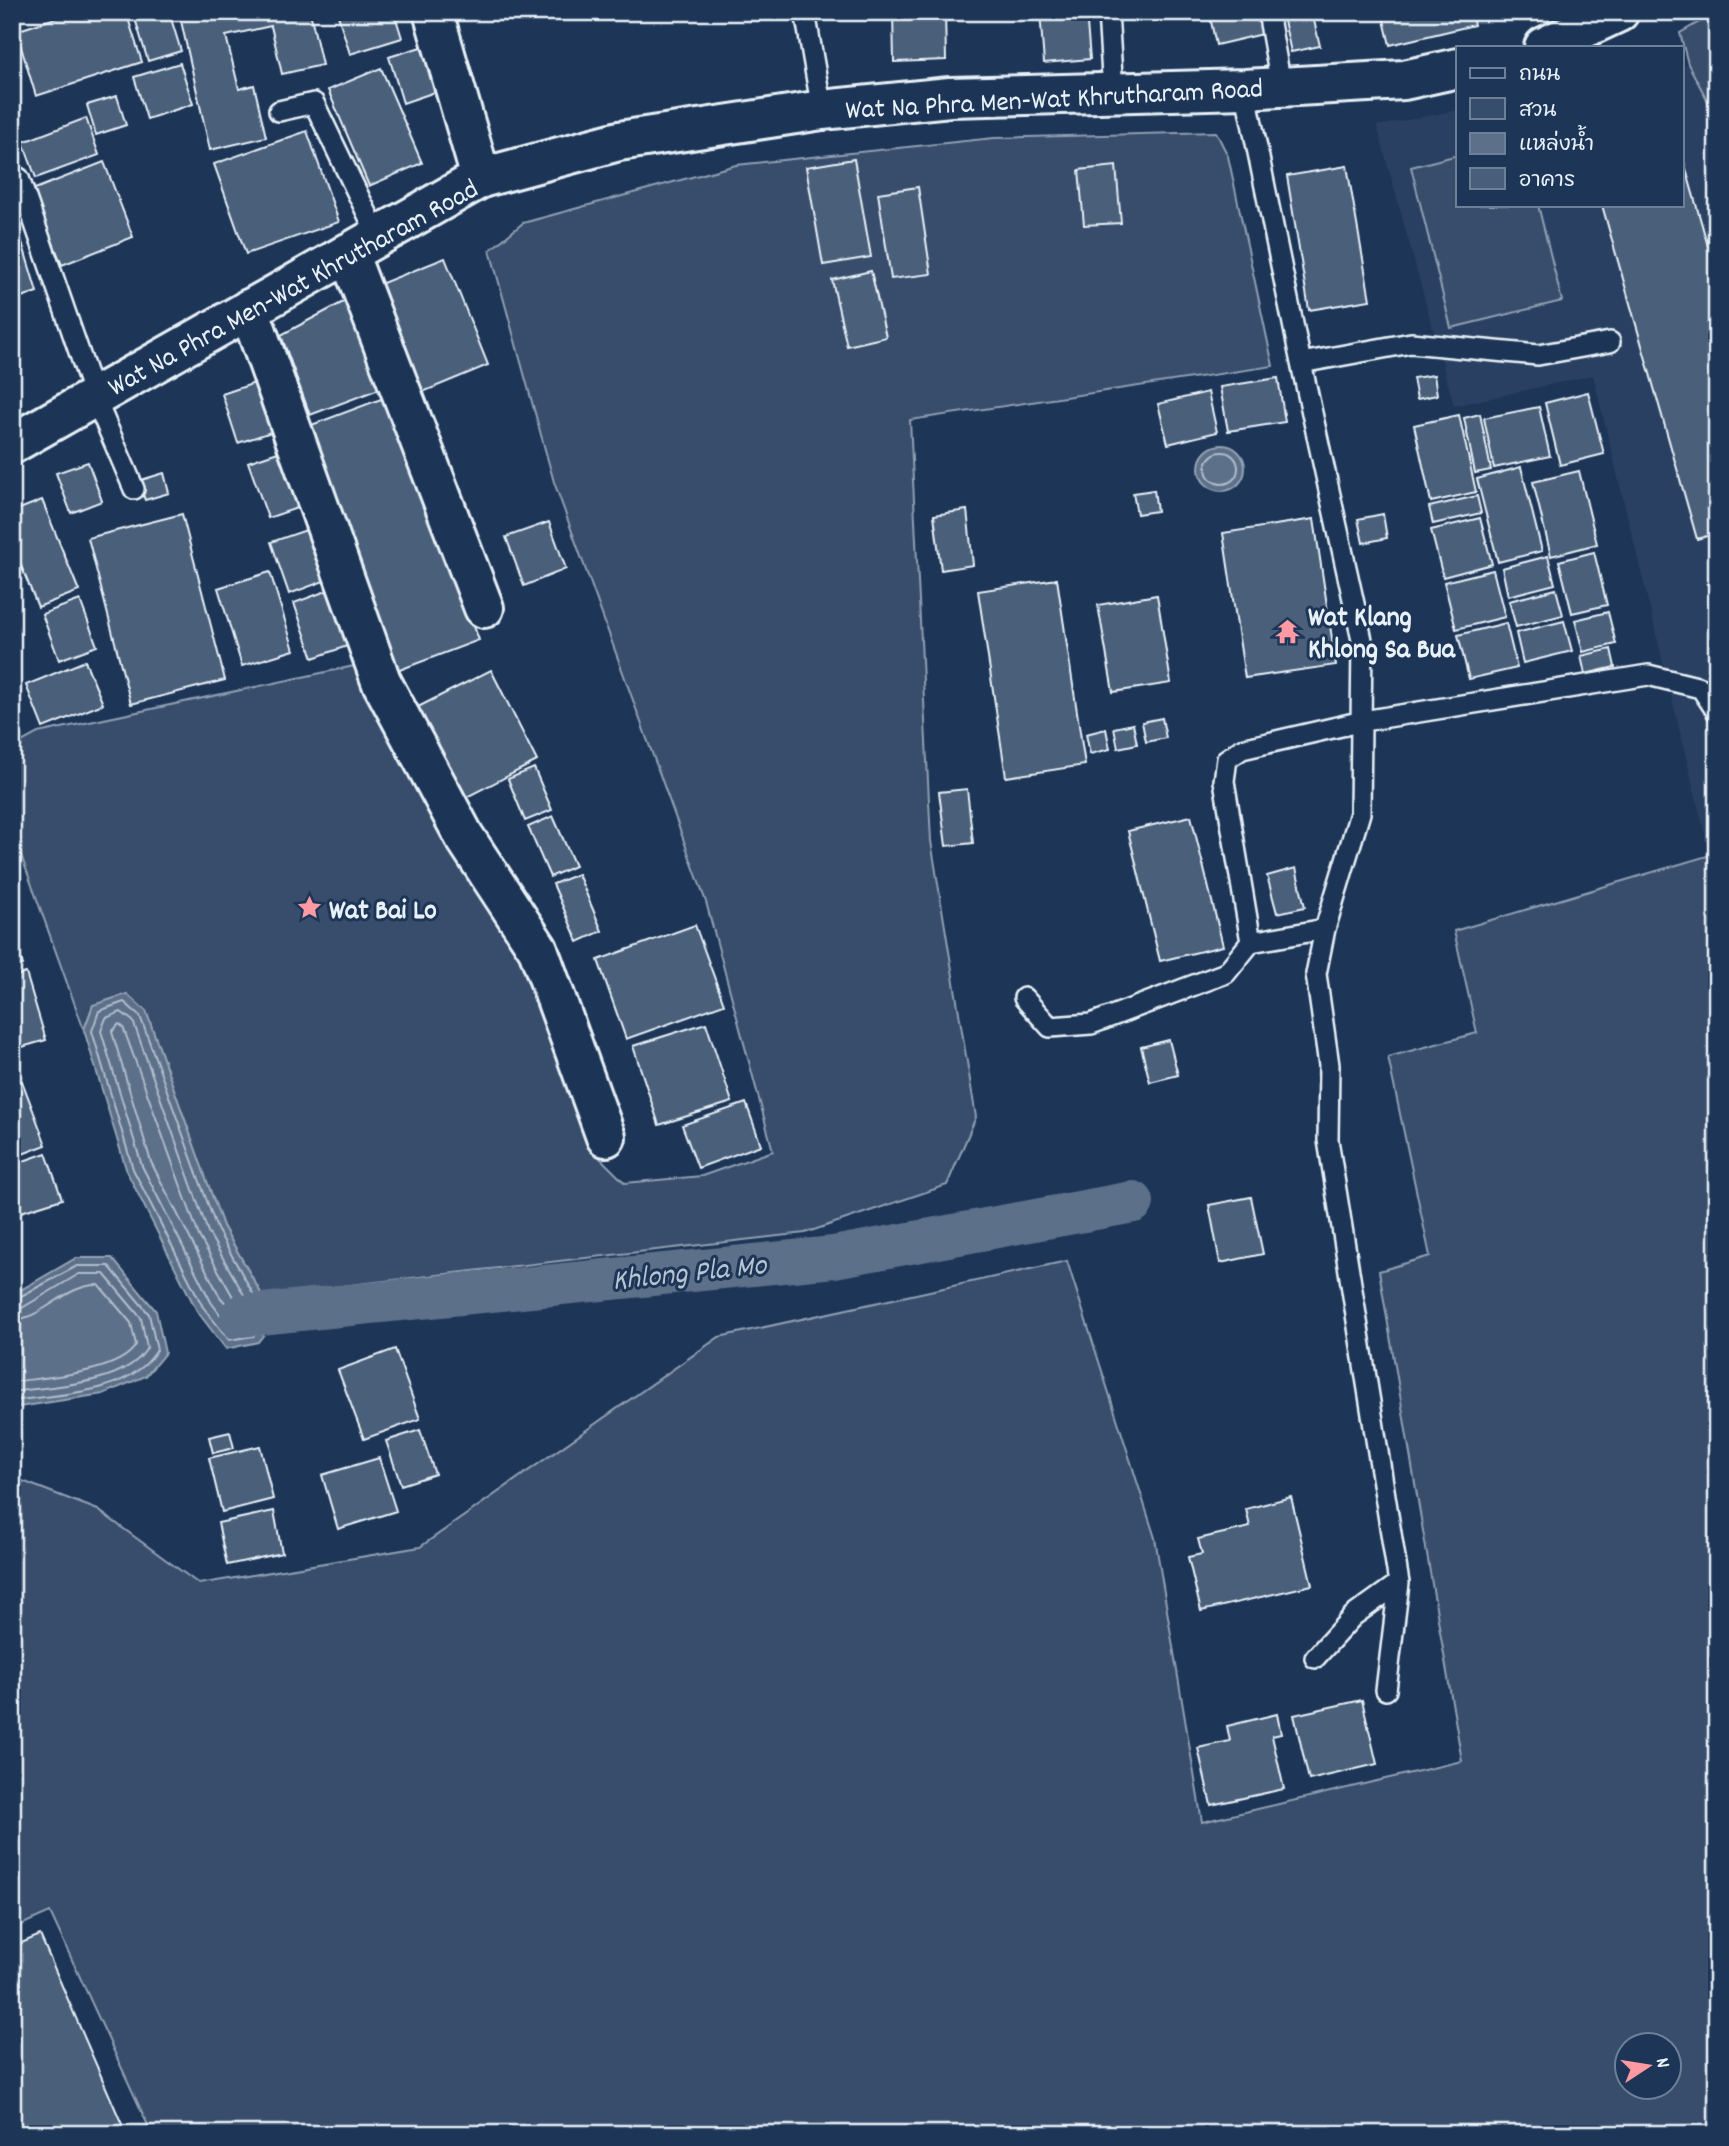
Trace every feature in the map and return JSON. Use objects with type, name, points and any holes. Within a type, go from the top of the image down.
[{"type":"street","points":[[433,12],[481,178]]},
{"type":"street","points":[[1546,46],[1619,12]]},
{"type":"street","name":"Wat Na Phra Men-Wat Khrutharam Road","points":[[12,444],[481,178],[620,141],[822,110],[950,97],[1404,80],[1456,68]]},
{"type":"street","points":[[363,245],[484,608]]},
{"type":"street","points":[[249,309],[381,681],[464,836],[538,949],[607,1137]]},
{"type":"lane","points":[[805,12],[822,110]]},
{"type":"lane","points":[[1108,12],[1114,92]]},
{"type":"lane","points":[[1268,12],[1263,87],[1300,363],[1362,640],[1360,813],[1325,929],[1316,974],[1329,1065],[1328,1140],[1399,1583],[1386,1690]]},
{"type":"lane","points":[[279,111],[314,103],[363,245]]},
{"type":"lane","points":[[19,178],[95,398],[134,489]]},
{"type":"lane","points":[[1300,363],[1411,343],[1538,355],[1610,342]]},
{"type":"lane","points":[[1251,942],[1224,781],[1227,759],[1242,749],[1363,720],[1648,675],[1701,688],[1717,712]]},
{"type":"lane","points":[[1024,998],[1050,1027],[1091,1024],[1226,973],[1251,942],[1325,929]]},
{"type":"lane","points":[[1315,1658],[1353,1616],[1399,1583]]},
{"type":"shaded area","points":[[1688,64],[1717,118],[1717,853],[1710,855],[1593,375],[1454,406],[1377,126],[1456,110],[1456,206],[1684,206],[1684,65]]},
{"type":"green space","points":[[1717,12],[1717,118],[1688,64],[1680,33]]},
{"type":"green space","points":[[1216,132],[1228,156],[1273,366],[910,420],[931,841],[976,1117],[947,1185],[805,1233],[262,1295],[223,1226],[146,1011],[93,1005],[84,1030],[12,830],[12,747],[38,733],[359,665],[525,957],[593,1151],[625,1183],[702,1176],[773,1151],[706,902],[554,482],[490,250],[523,223],[736,165],[994,138]]},
{"type":"green space","points":[[1456,156],[1456,206],[1538,206],[1562,301],[1451,328],[1411,167]]},
{"type":"green space","points":[[1717,853],[1717,2134],[152,2134],[50,1912],[12,1929],[12,1477],[98,1510],[199,1584],[420,1547],[719,1337],[1067,1261],[1155,1538],[1202,1822],[1462,1761],[1379,1271],[1430,1256],[1388,1057],[1477,1033],[1454,931]]},
{"type":"water","points":[[1222,445],[1238,452],[1245,468],[1238,484],[1222,491],[1206,484],[1199,468],[1206,452]]},
{"type":"water","points":[[127,994],[146,1011],[223,1226],[262,1295],[268,1329],[258,1342],[226,1349],[197,1311],[127,1172],[84,1030],[93,1005]]},
{"type":"water","points":[[76,1258],[112,1258],[156,1311],[165,1353],[146,1376],[103,1394],[12,1408],[12,1295]]},
{"type":"building","points":[[74,12],[126,12],[142,62],[36,96],[16,31]]},
{"type":"building","points":[[133,12],[169,12],[181,51],[148,61]]},
{"type":"building","points":[[179,12],[310,12],[322,65],[282,74],[271,26],[226,36],[239,89],[254,85],[266,137],[210,150]]},
{"type":"building","points":[[337,12],[394,12],[402,38],[350,54]]},
{"type":"building","points":[[893,12],[945,12],[946,60],[894,62]]},
{"type":"building","points":[[1040,12],[1086,12],[1090,59],[1044,63]]},
{"type":"building","points":[[1209,12],[1258,12],[1263,34],[1216,45]]},
{"type":"building","points":[[1282,12],[1312,12],[1320,46],[1291,52]]},
{"type":"building","points":[[1382,12],[1471,12],[1474,25],[1390,45]]},
{"type":"building","points":[[12,46],[21,75],[12,77]]},
{"type":"building","points":[[424,46],[438,91],[403,103],[389,57]]},
{"type":"building","points":[[180,63],[193,104],[147,119],[134,77]]},
{"type":"building","points":[[381,68],[422,163],[369,186],[328,90]]},
{"type":"building","points":[[117,96],[126,125],[96,135],[87,105]]},
{"type":"building","points":[[86,118],[99,155],[36,178],[23,142]]},
{"type":"building","points":[[307,131],[339,222],[246,254],[214,164]]},
{"type":"building","points":[[854,159],[871,257],[823,265],[806,167]]},
{"type":"building","points":[[104,162],[133,237],[62,265],[32,190]]},
{"type":"building","points":[[1684,162],[1717,278],[1717,533],[1697,539],[1602,206],[1684,206]]},
{"type":"building","points":[[1116,166],[1121,223],[1084,225],[1079,170]]},
{"type":"building","points":[[1347,166],[1370,300],[1309,310],[1287,176]]},
{"type":"building","points":[[918,187],[931,274],[891,279],[878,193]]},
{"type":"building","points":[[1717,234],[1717,266],[1708,237]]},
{"type":"building","points":[[21,239],[37,292],[12,300],[12,241]]},
{"type":"building","points":[[445,258],[488,365],[418,394],[375,286]]},
{"type":"building","points":[[871,271],[886,337],[847,346],[832,280]]},
{"type":"building","points":[[349,299],[382,388],[310,415],[281,335]]},
{"type":"building","points":[[1434,375],[1437,395],[1417,399],[1413,378]]},
{"type":"building","points":[[1278,378],[1285,422],[1228,431],[1220,387]]},
{"type":"building","points":[[267,379],[283,428],[238,443],[222,394]]},
{"type":"building","points":[[1208,392],[1217,432],[1168,444],[1158,404]]},
{"type":"building","points":[[1588,392],[1604,454],[1560,465],[1545,403]]},
{"type":"building","points":[[389,396],[479,640],[397,671],[306,427]]},
{"type":"building","points":[[1539,407],[1550,456],[1494,468],[1484,418]]},
{"type":"building","points":[[1480,414],[1491,470],[1475,473],[1464,418]]},
{"type":"building","points":[[1459,415],[1476,492],[1431,502],[1414,425]]},
{"type":"building","points":[[290,448],[309,504],[268,518],[248,462]]},
{"type":"building","points":[[88,462],[102,501],[71,513],[56,473]]},
{"type":"building","points":[[1521,467],[1542,551],[1498,562],[1477,479]]},
{"type":"building","points":[[1579,471],[1597,544],[1551,556],[1533,482]]},
{"type":"building","points":[[164,473],[169,493],[145,500],[138,481]]},
{"type":"building","points":[[1154,490],[1157,511],[1137,514],[1133,493]]},
{"type":"building","points":[[1477,496],[1481,513],[1433,524],[1429,507]]},
{"type":"building","points":[[42,500],[79,591],[38,607],[12,544],[12,512]]},
{"type":"building","points":[[967,510],[973,565],[941,570],[934,515]]},
{"type":"building","points":[[182,514],[225,680],[131,704],[88,538]]},
{"type":"building","points":[[1383,514],[1387,538],[1363,543],[1358,519]]},
{"type":"building","points":[[1480,518],[1492,564],[1443,577],[1431,530]]},
{"type":"building","points":[[1314,519],[1336,665],[1245,678],[1223,533]]},
{"type":"building","points":[[549,522],[566,569],[524,586],[506,537]]},
{"type":"building","points":[[318,526],[335,577],[289,594],[271,542]]},
{"type":"building","points":[[1594,552],[1607,605],[1572,613],[1559,561]]},
{"type":"building","points":[[1548,556],[1555,584],[1508,596],[1502,568]]},
{"type":"building","points":[[1493,570],[1505,617],[1456,629],[1444,582]]},
{"type":"building","points":[[270,572],[294,650],[242,666],[218,588]]},
{"type":"building","points":[[1057,579],[1085,765],[1006,777],[978,591]]},
{"type":"building","points":[[337,587],[356,643],[313,658],[294,603]]},
{"type":"building","points":[[1556,589],[1563,615],[1516,627],[1509,601]]},
{"type":"building","points":[[1157,595],[1171,683],[1113,692],[1098,605]]},
{"type":"building","points":[[80,600],[97,646],[59,660],[42,614]]},
{"type":"building","points":[[1608,612],[1616,644],[1583,652],[1575,620]]},
{"type":"building","points":[[1564,621],[1572,651],[1523,663],[1516,633]]},
{"type":"building","points":[[1506,623],[1517,668],[1469,679],[1458,635]]},
{"type":"building","points":[[1611,649],[1615,667],[1585,674],[1581,656]]},
{"type":"building","points":[[85,661],[103,704],[43,728],[26,685]]},
{"type":"building","points":[[491,670],[537,761],[461,800],[416,708]]},
{"type":"building","points":[[1162,718],[1166,738],[1146,742],[1142,722]]},
{"type":"building","points":[[1133,724],[1137,744],[1118,748],[1114,728]]},
{"type":"building","points":[[1106,729],[1110,749],[1090,754],[1086,734]]},
{"type":"building","points":[[534,768],[552,810],[525,821],[508,779]]},
{"type":"building","points":[[967,789],[973,843],[946,846],[939,792]]},
{"type":"building","points":[[553,816],[575,866],[550,877],[528,827]]},
{"type":"building","points":[[1191,816],[1223,946],[1160,961],[1128,831]]},
{"type":"building","points":[[1296,868],[1305,907],[1277,913],[1267,876]]},
{"type":"building","points":[[578,874],[602,931],[578,942],[553,884]]},
{"type":"building","points":[[695,925],[724,1004],[626,1039],[598,960]]},
{"type":"building","points":[[12,931],[23,965],[12,968]]},
{"type":"building","points":[[26,973],[46,1040],[12,1050],[12,977]]},
{"type":"building","points":[[706,1023],[732,1102],[659,1125],[633,1046]]},
{"type":"building","points":[[1169,1040],[1178,1075],[1150,1082],[1141,1047]]},
{"type":"building","points":[[22,1081],[46,1145],[12,1158],[12,1084]]},
{"type":"building","points":[[746,1103],[761,1145],[698,1168],[682,1125]]},
{"type":"building","points":[[46,1153],[62,1199],[21,1212],[12,1186],[12,1165]]},
{"type":"building","points":[[1251,1197],[1263,1254],[1220,1263],[1209,1205]]},
{"type":"building","points":[[395,1349],[420,1419],[364,1439],[338,1370]]},
{"type":"building","points":[[420,1430],[435,1474],[401,1485],[386,1441]]},
{"type":"building","points":[[230,1432],[234,1448],[213,1453],[209,1437]]},
{"type":"building","points":[[260,1446],[273,1499],[222,1512],[209,1458]]},
{"type":"building","points":[[379,1458],[396,1511],[338,1529],[322,1475]]},
{"type":"building","points":[[1291,1497],[1312,1585],[1201,1611],[1188,1557],[1202,1554],[1198,1539],[1250,1527],[1246,1509]]},
{"type":"building","points":[[274,1511],[282,1553],[227,1565],[218,1523]]},
{"type":"building","points":[[1362,1700],[1377,1764],[1309,1780],[1294,1715]]},
{"type":"building","points":[[1277,1714],[1281,1734],[1272,1736],[1284,1789],[1211,1805],[1198,1748],[1230,1741],[1227,1726]]},
{"type":"building","points":[[40,1935],[124,2129],[112,2134],[12,2134],[12,1947]]},
{"type":"waterway","name":"Khlong Pla Mo","points":[[241,1316],[834,1257],[1133,1202]]},
{"type":"place","name":"Wat Klang Khlong Sa Bua","points":[[1288,631]]},
{"type":"place","name":"Wat Bai Lo","points":[[309,908]]}]
